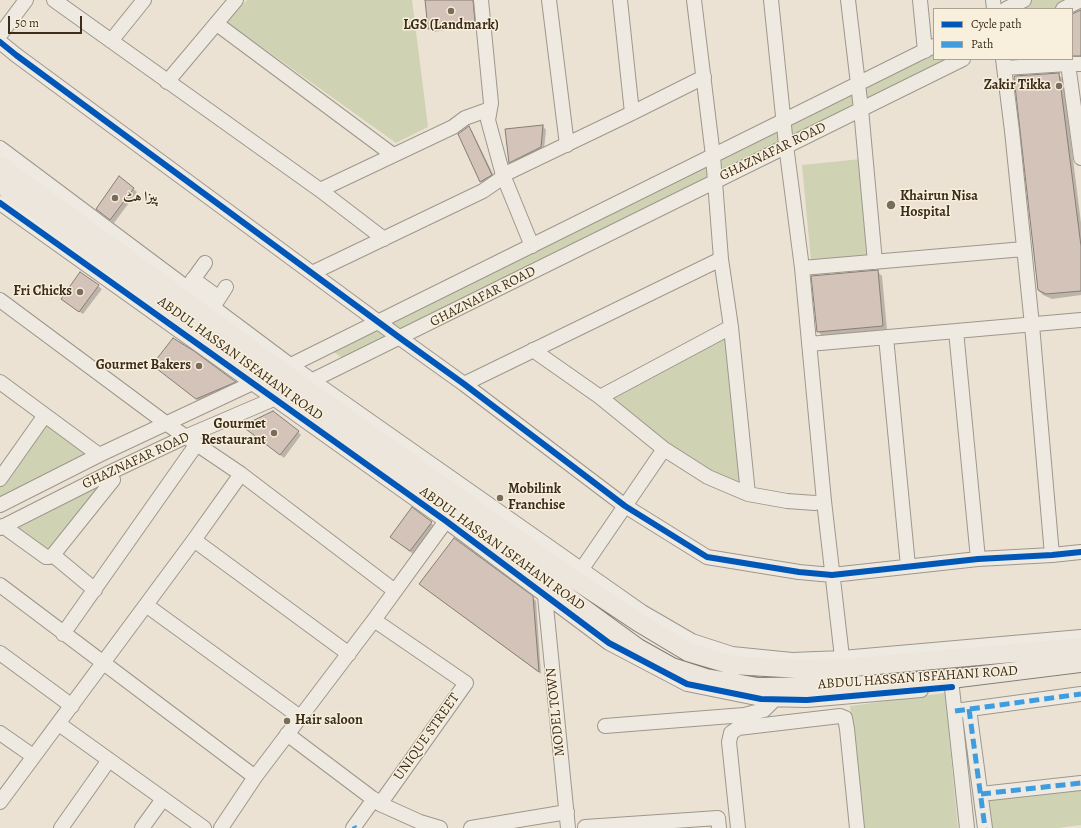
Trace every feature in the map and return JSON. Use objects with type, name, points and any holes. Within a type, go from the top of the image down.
[{"type":"main road","name":"ABDUL HASSAN ISFAHANI ROAD","points":[[0,165],[187,288],[217,302],[272,374]]},
{"type":"main road","name":"ABDUL HASSAN ISFAHANI ROAD","points":[[0,184],[294,390],[578,575],[638,622],[688,652],[732,665],[800,669],[842,663],[1081,647]]},
{"type":"main road","name":"ABDUL HASSAN ISFAHANI ROAD","points":[[294,390],[449,517],[638,648],[672,667],[699,676],[758,687],[951,683],[1081,663]]},
{"type":"street","points":[[0,34],[26,0]]},
{"type":"street","points":[[54,0],[320,190],[384,239]]},
{"type":"street","points":[[111,41],[144,0]]},
{"type":"street","points":[[167,82],[236,0]]},
{"type":"street","points":[[480,0],[491,103],[488,120],[503,175],[532,246]]},
{"type":"street","points":[[549,0],[567,145]]},
{"type":"street","points":[[620,0],[632,113]]},
{"type":"street","points":[[694,0],[714,156],[721,259],[731,327],[748,494]]},
{"type":"street","points":[[771,0],[786,145],[802,268],[824,501],[842,663],[1081,637]]},
{"type":"street","points":[[848,0],[861,109],[875,262]]},
{"type":"street","points":[[920,0],[930,49]]},
{"type":"street","points":[[1008,8],[1024,0]]},
{"type":"street","points":[[1065,8],[1081,0]]},
{"type":"street","points":[[217,24],[393,154]]},
{"type":"street","points":[[0,42],[16,56],[464,384],[625,506],[707,557],[799,572],[832,575],[978,559],[1081,552]]},
{"type":"street","name":"GHAZNAFAR ROAD","points":[[0,505],[99,455],[272,374],[930,49]]},
{"type":"street","name":"GHAZNAFAR ROAD","points":[[1,527],[109,473],[191,441],[786,145],[961,60]]},
{"type":"street","points":[[1052,555],[1032,324],[1012,131],[1003,64],[1075,64],[1081,158]]},
{"type":"street","points":[[312,273],[482,191],[499,180],[503,175],[704,77]]},
{"type":"street","points":[[320,190],[453,126],[465,118],[490,110]]},
{"type":"street","points":[[0,148],[187,288],[204,264]]},
{"type":"street","points":[[0,203],[272,374],[294,390]]},
{"type":"street","points":[[802,268],[1024,249]]},
{"type":"street","points":[[464,384],[721,259]]},
{"type":"street","points":[[0,300],[167,424],[241,474],[395,591]]},
{"type":"street","points":[[809,344],[1081,320]]},
{"type":"street","points":[[600,397],[731,327]]},
{"type":"street","points":[[956,331],[978,559]]},
{"type":"street","points":[[886,337],[908,566]]},
{"type":"street","points":[[533,350],[600,397],[664,449],[708,477],[748,494],[787,501],[815,503],[824,501]]},
{"type":"street","points":[[2,387],[45,415],[99,455]]},
{"type":"street","points":[[0,479],[45,415]]},
{"type":"street","points":[[63,634],[95,590],[191,441]]},
{"type":"street","points":[[578,575],[664,449]]},
{"type":"street","points":[[1,527],[46,556],[49,557],[53,555],[113,480],[109,473]]},
{"type":"street","points":[[0,802],[59,724],[241,474]]},
{"type":"street","points":[[221,828],[255,777],[374,620],[449,517],[545,596],[609,643],[687,684],[761,699],[807,700],[951,683],[967,828]]},
{"type":"street","points":[[194,540],[348,654]]},
{"type":"street","points":[[53,555],[95,590]]},
{"type":"street","points":[[0,585],[63,634],[255,777]]},
{"type":"street","name":"MODEL TOWN","points":[[545,596],[568,828]]},
{"type":"street","points":[[146,605],[300,717]]},
{"type":"street","name":"UNIQUE STREET","points":[[374,620],[466,683],[377,802]]},
{"type":"street","points":[[0,653],[72,706]]},
{"type":"street","points":[[955,711],[1081,694]]},
{"type":"street","points":[[604,726],[744,715],[764,710],[775,699]]},
{"type":"street","points":[[970,709],[985,828]]},
{"type":"street","points":[[764,710],[768,724]]},
{"type":"street","points":[[738,828],[729,742],[731,733],[738,728],[840,716],[845,718],[857,828]]},
{"type":"street","points":[[59,724],[204,828]]},
{"type":"street","points":[[0,733],[34,756]]},
{"type":"street","points":[[288,734],[377,802],[420,822],[440,828]]},
{"type":"street","points":[[60,828],[109,760]]},
{"type":"street","points":[[981,794],[1081,783]]},
{"type":"street","points":[[142,828],[163,799]]},
{"type":"street","points":[[354,827],[377,802]]},
{"type":"street","points":[[471,828],[566,812]]},
{"type":"street","points":[[585,827],[718,818],[719,828]]},
{"type":"green space","points":[[247,0],[412,0],[428,127],[396,143],[227,22]]},
{"type":"green space","points":[[1030,0],[1072,0],[1056,8],[1014,8]]},
{"type":"green space","points":[[933,48],[933,60],[953,60],[349,363],[327,347]]},
{"type":"green space","points":[[861,159],[870,255],[811,261],[802,165]]},
{"type":"green space","points":[[731,327],[748,494],[708,477],[600,397]]},
{"type":"green space","points":[[44,420],[88,455],[0,501],[0,483]]},
{"type":"green space","points":[[111,480],[47,554],[12,531]]},
{"type":"green space","points":[[945,693],[958,828],[861,828],[850,706]]},
{"type":"green space","points":[[1081,783],[1081,825],[1058,828],[985,828],[981,794]]},
{"type":"building","name":"LGS (Landmark)","points":[[425,0],[473,0],[475,22],[428,29]]},
{"type":"building","points":[[1081,10],[1081,56],[1073,56],[1073,14]]},
{"type":"building","points":[[1059,73],[1081,246],[1081,291],[1046,294],[1038,290],[1014,77]]},
{"type":"building","points":[[543,125],[541,147],[509,163],[505,129]]},
{"type":"building","points":[[469,126],[492,175],[480,182],[458,134]]},
{"type":"building","name":"پیزا ہٹ","points":[[119,176],[134,188],[110,220],[96,209]]},
{"type":"building","points":[[878,270],[883,326],[817,332],[811,276]]},
{"type":"building","name":"Fri Chicks","points":[[80,272],[99,285],[79,312],[61,299]]},
{"type":"building","name":"Gourmet Bakers","points":[[173,338],[194,351],[236,382],[196,399],[152,365]]},
{"type":"building","name":"Gourmet Restaurant","points":[[273,411],[299,431],[280,455],[242,426]]},
{"type":"building","points":[[412,507],[432,522],[410,551],[390,537]]},
{"type":"building","points":[[454,538],[533,596],[539,672],[419,584]]},
{"type":"marked path","points":[[955,711],[1081,694]]},
{"type":"marked path","points":[[969,709],[985,828]]},
{"type":"marked path","points":[[981,794],[1081,783]]},
{"type":"cycle path","points":[[0,42],[464,384],[625,506],[707,557],[799,572],[832,575],[978,559],[1081,552]]},
{"type":"cycle path","points":[[0,203],[446,521],[609,643],[687,684],[761,699],[807,700],[952,687]]},
{"type":"place","name":"LGS (Landmark)","points":[[451,11]]},
{"type":"place","name":"Zakir Tikka","points":[[1059,86]]},
{"type":"place","name":"پیزا ہٹ","points":[[115,198]]},
{"type":"place","name":"Khairun Nisa Hospital","points":[[891,205]]},
{"type":"place","name":"Fri Chicks","points":[[80,292]]},
{"type":"place","name":"Gourmet Bakers","points":[[199,366]]},
{"type":"place","name":"Gourmet Restaurant","points":[[274,433]]},
{"type":"place","name":"Mobilink Franchise","points":[[500,498]]},
{"type":"place","name":"Hair saloon","points":[[287,721]]}]
